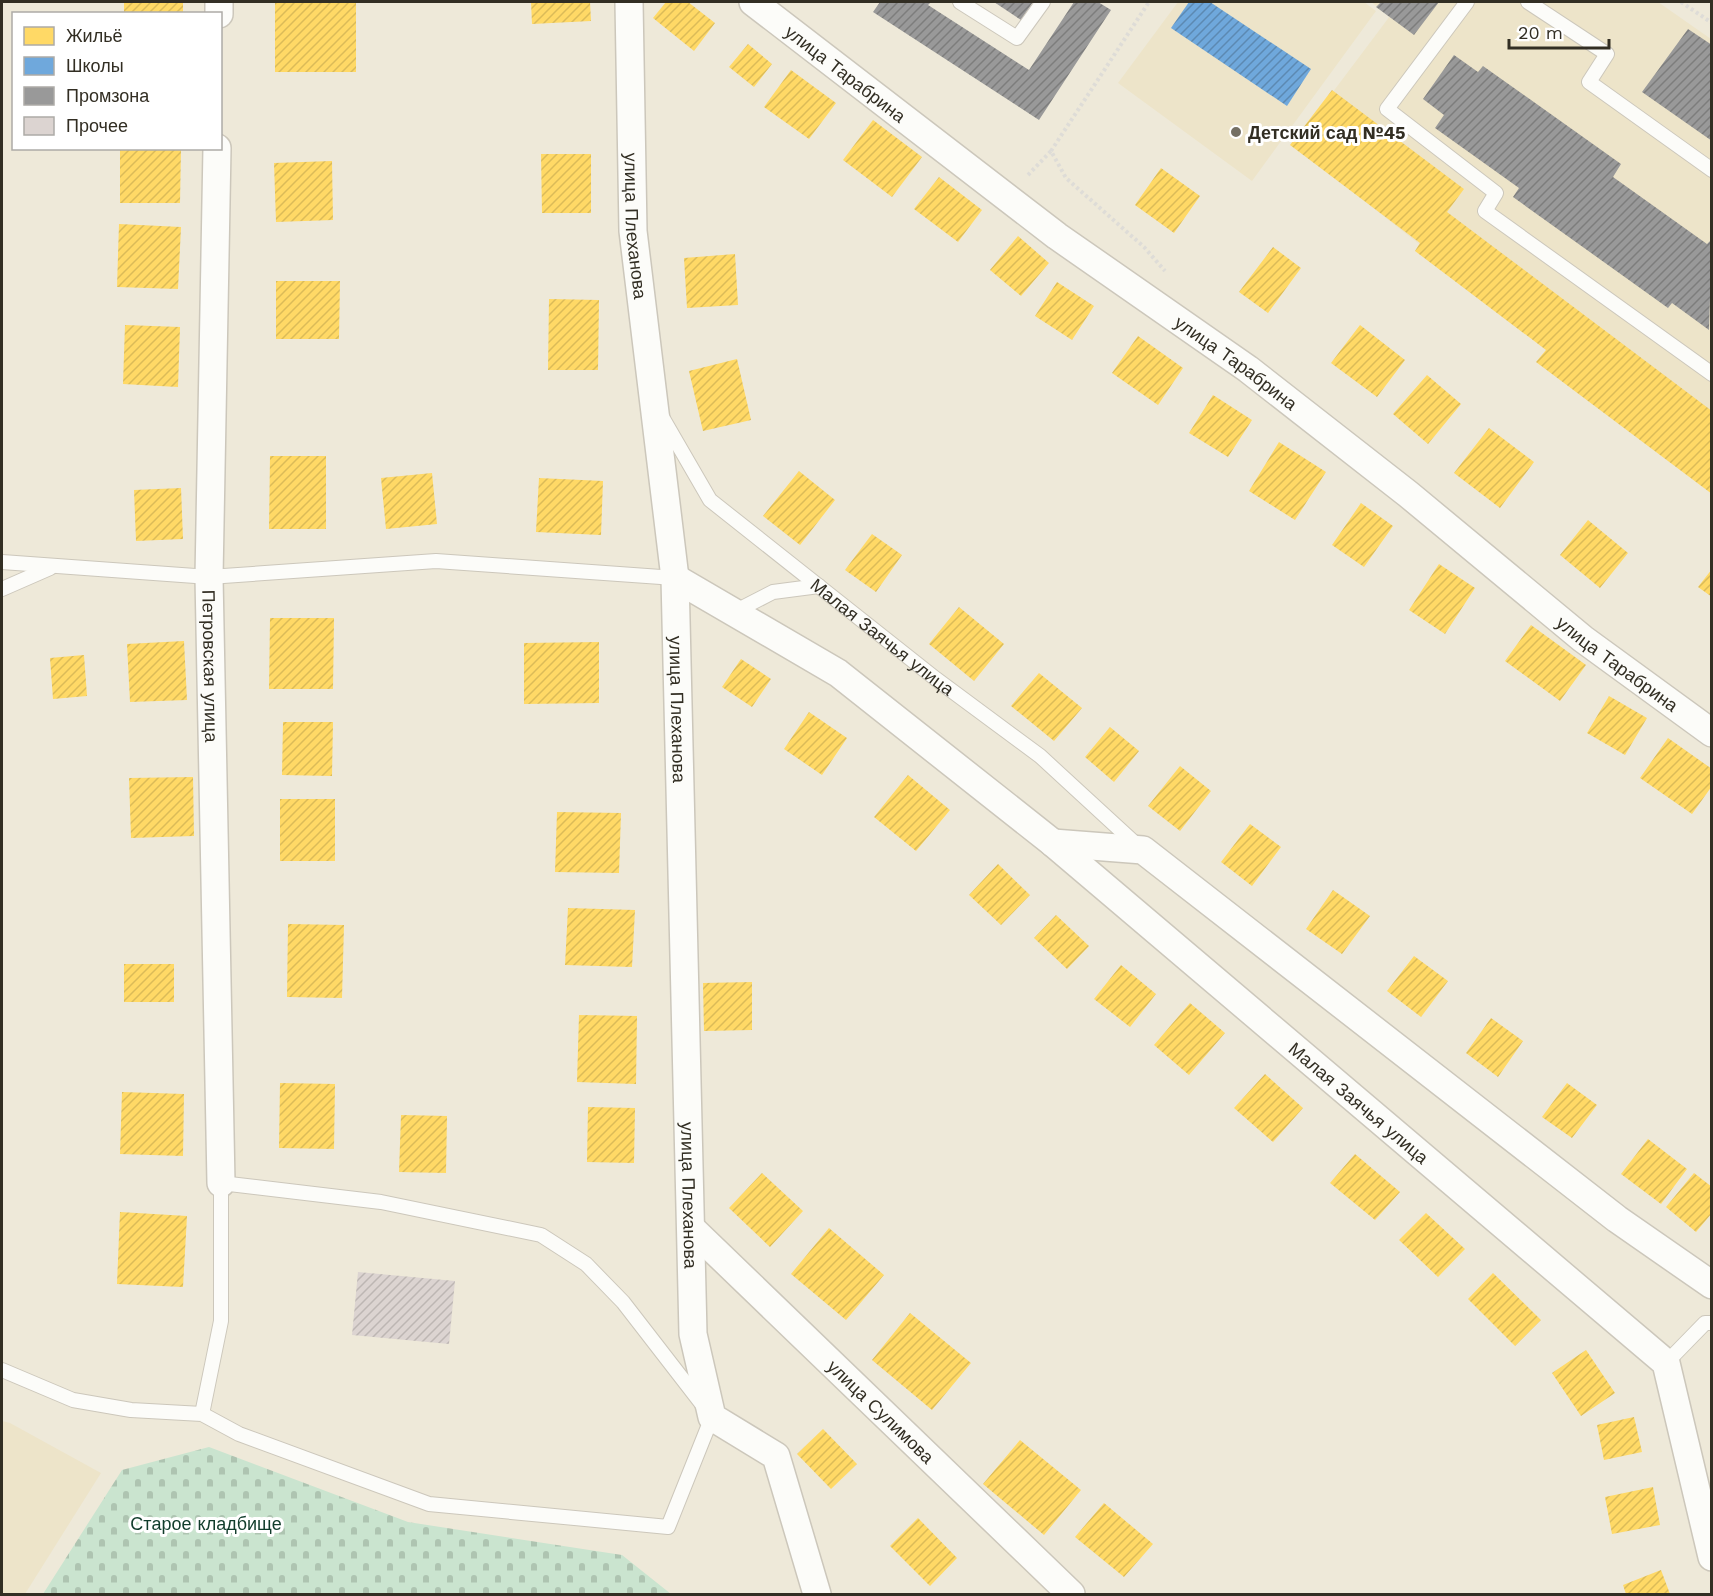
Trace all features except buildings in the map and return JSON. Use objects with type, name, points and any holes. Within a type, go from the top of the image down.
[{"type":"street","name":"улица Плеханова","points":[[629,2],[633,231],[675,578],[693,1334],[712,1417]]},
{"type":"street","name":"улица Тарабрина","points":[[753,2],[1006,197],[1113,276],[1248,369],[1408,494],[1583,639],[1712,732]]},
{"type":"street","name":"Петровская улица","points":[[217,150],[209,577],[221,1184]]},
{"type":"street","name":"Малая Заячья улица","points":[[675,578],[736,611],[838,673],[1053,843],[1666,1363]]},
{"type":"street","points":[[1053,843],[1143,850]]},
{"type":"street","name":"Малая Заячья улица","points":[[1143,850],[1617,1219],[1712,1285]]},
{"type":"street","name":"улица Сулимова","points":[[691,1228],[1071,1594]]},
{"type":"street","points":[[1666,1363],[1712,1557]]},
{"type":"street","points":[[712,1417],[776,1456],[817,1594]]},
{"type":"lane","points":[[960,2],[1017,38],[1043,2]]},
{"type":"lane","points":[[1467,2],[1387,109],[1496,193],[1485,211],[1712,374]]},
{"type":"lane","points":[[1528,2],[1607,54],[1589,82],[1712,170]]},
{"type":"lane","name":"Малая Заячья улица","points":[[652,400],[710,500],[1040,756],[1143,850]]},
{"type":"lane","points":[[2,562],[209,577],[436,561],[675,578]]},
{"type":"lane","points":[[2,589],[51,567]]},
{"type":"lane","points":[[736,611],[773,592],[819,586]]},
{"type":"lane","points":[[2,1370],[73,1400],[131,1410],[202,1414],[239,1434],[429,1504],[668,1527],[712,1417],[623,1302],[586,1264],[541,1235],[381,1202],[221,1184],[221,1321],[202,1414]]},
{"type":"lane","points":[[1666,1363],[1705,1323],[1712,1323]]},
{"type":"path","points":[[1006,197],[1051,151],[1149,2]]},
{"type":"path","points":[[1681,2],[1712,23]]},
{"type":"path","points":[[1051,151],[1066,178],[1144,247],[1166,273]]},
{"type":"shaded area","name":"Детский сад №45","points":[[1178,2],[1364,2],[1376,11],[1252,181],[1118,83]]},
{"type":"shaded area","points":[[1371,2],[1658,2],[1711,39],[1711,493],[1549,346],[1293,145],[1390,16]]},
{"type":"shaded area","points":[[2,1421],[10,1423],[101,1473],[25,1594],[2,1594]]},
{"type":"green space","name":"Старое кладбище","points":[[209,1447],[408,1522],[622,1555],[671,1594],[43,1594],[122,1470]]},
{"type":"place","name":"Детский сад №45","points":[[1236,132]]}]
